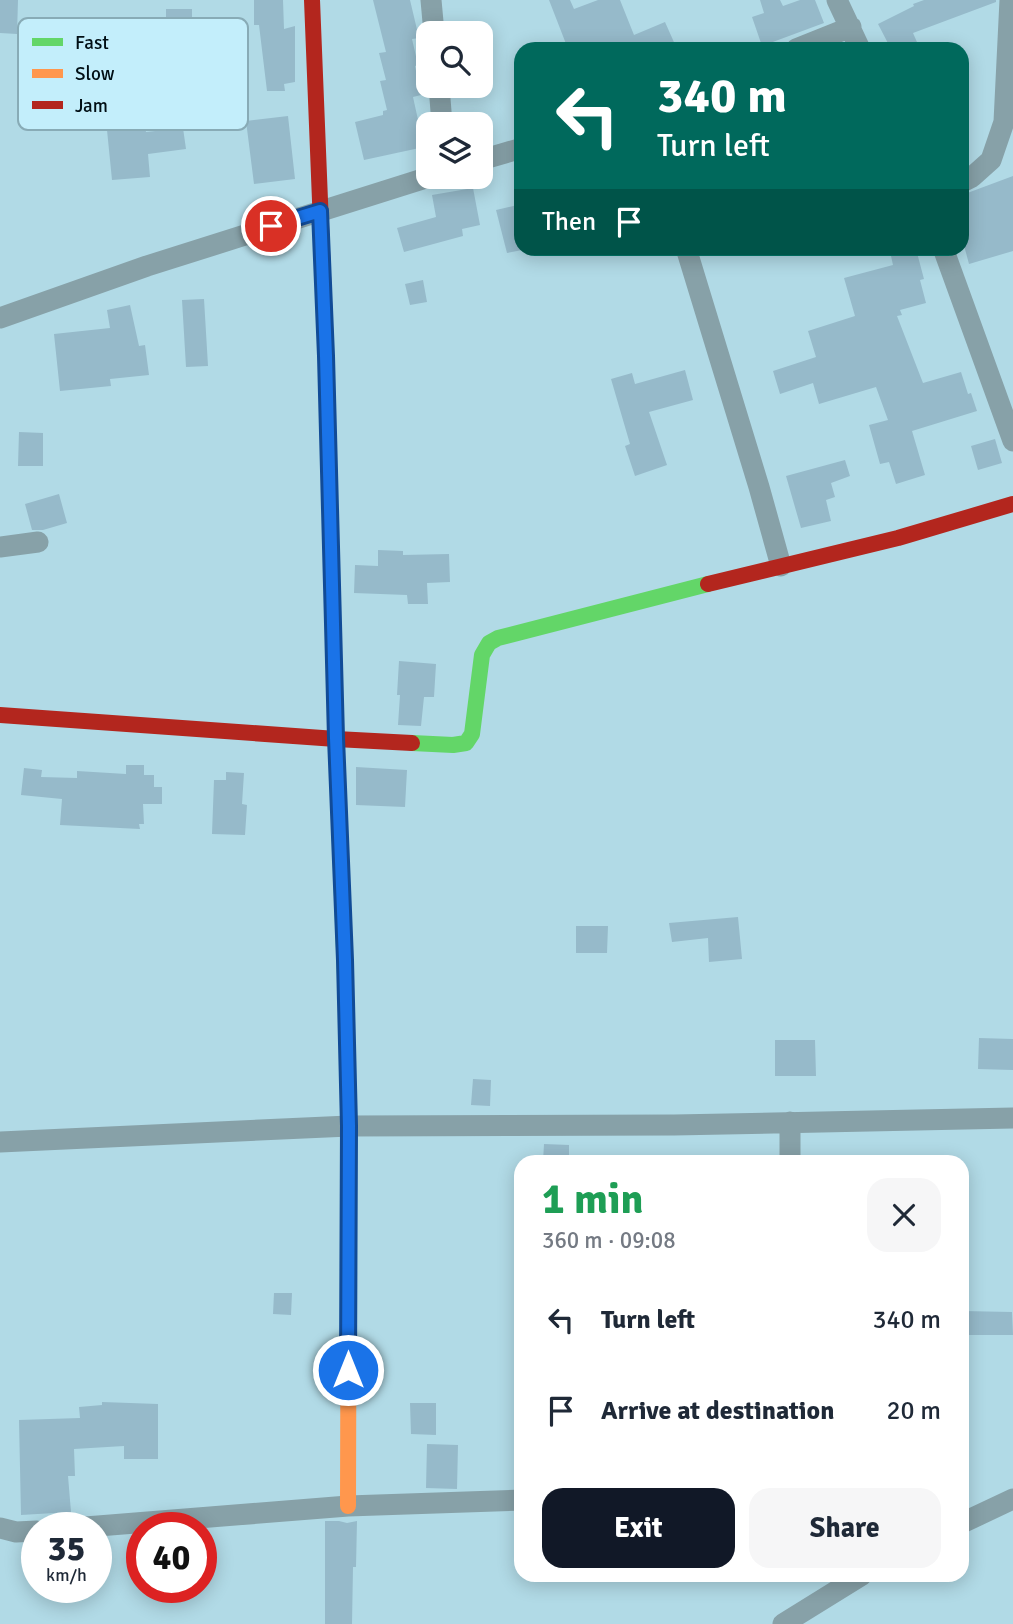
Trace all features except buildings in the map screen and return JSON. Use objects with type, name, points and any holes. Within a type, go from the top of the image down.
[{"type":"street","points":[[312,0],[326,356],[349,1126],[348,1506]]},
{"type":"street","points":[[431,0],[433,21]]},
{"type":"street","points":[[837,0],[857,42]]},
{"type":"street","points":[[969,178],[991,160],[1004,122],[1010,0]]},
{"type":"street","points":[[814,42],[851,27]]},
{"type":"street","points":[[493,156],[514,150]]},
{"type":"street","points":[[0,318],[146,266],[416,181]]},
{"type":"street","points":[[688,256],[781,566]]},
{"type":"street","points":[[946,256],[1013,441]]},
{"type":"street","points":[[0,715],[336,738],[453,745],[466,743],[472,734],[482,654],[489,643],[498,638],[781,566],[867,547],[1013,504]]},
{"type":"street","points":[[0,547],[38,542]]},
{"type":"street","points":[[0,1142],[349,1126],[674,1125],[1013,1118]]},
{"type":"street","points":[[790,1122],[790,1155]]},
{"type":"street","points":[[969,1520],[1013,1499]]},
{"type":"street","points":[[112,1525],[348,1506],[514,1500]]},
{"type":"street","points":[[0,1528],[21,1532]]},
{"type":"street","points":[[783,1624],[851,1582]]},
{"type":"traffic: fast","points":[[326,351],[345,975]]},
{"type":"traffic: fast","points":[[412,743],[466,743],[472,734],[482,655],[489,643],[498,638],[708,584]]},
{"type":"traffic: slow","points":[[345,975],[349,1126],[348,1506]]},
{"type":"traffic: jam","points":[[312,0],[326,351]]},
{"type":"traffic: jam","points":[[708,584],[898,538],[1013,504]]},
{"type":"traffic: jam","points":[[0,715],[412,743]]},
{"type":"route","points":[[271,226],[320,211],[345,960],[349,1126],[348,1370]]}]
